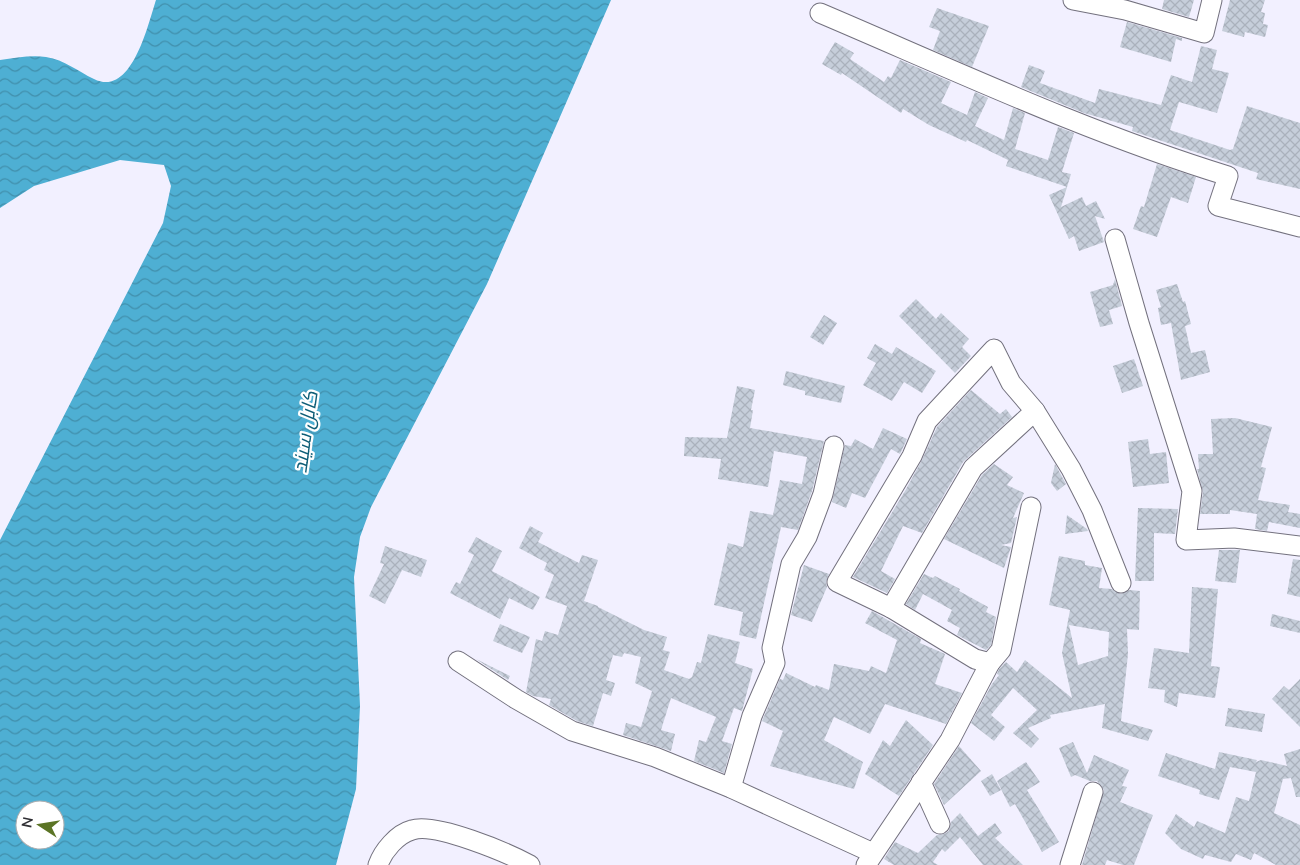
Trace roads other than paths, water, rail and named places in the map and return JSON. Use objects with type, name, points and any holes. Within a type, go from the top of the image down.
[{"type":"street","points":[[1073,0],[1125,10],[1204,33],[1212,0]]},
{"type":"street","points":[[820,12],[1056,114],[1179,161],[1228,176],[1218,206],[1300,227]]},
{"type":"street","points":[[1115,239],[1138,323],[1192,492],[1186,540],[1234,538],[1300,546]]},
{"type":"street","points":[[990,663],[975,659],[892,608],[837,582],[912,456],[926,421],[994,349],[1011,383],[1036,411],[1071,468],[1092,510],[1120,583]]},
{"type":"street","points":[[892,608],[973,468],[1036,411]]},
{"type":"street","points":[[731,788],[752,716],[775,663],[772,648],[791,564],[806,536],[823,494],[834,446]]},
{"type":"street","points":[[458,661],[516,700],[572,731],[654,757],[731,788],[870,859],[950,740],[990,663],[1001,650],[1031,507]]},
{"type":"street","points":[[921,782],[940,824]]},
{"type":"street","points":[[1070,865],[1093,792]]},
{"type":"street","points":[[378,865],[396,839],[413,829],[450,833],[530,865]]},
{"type":"water","name":"کابل سيند","points":[[156,0],[611,0],[487,284],[371,507],[360,537],[354,577],[360,706],[356,789],[336,865],[0,865],[0,540],[163,223],[171,186],[164,165],[120,160],[34,186],[0,208],[0,60],[40,56],[53,58],[94,79],[107,82],[119,78],[128,69],[143,41]]}]
